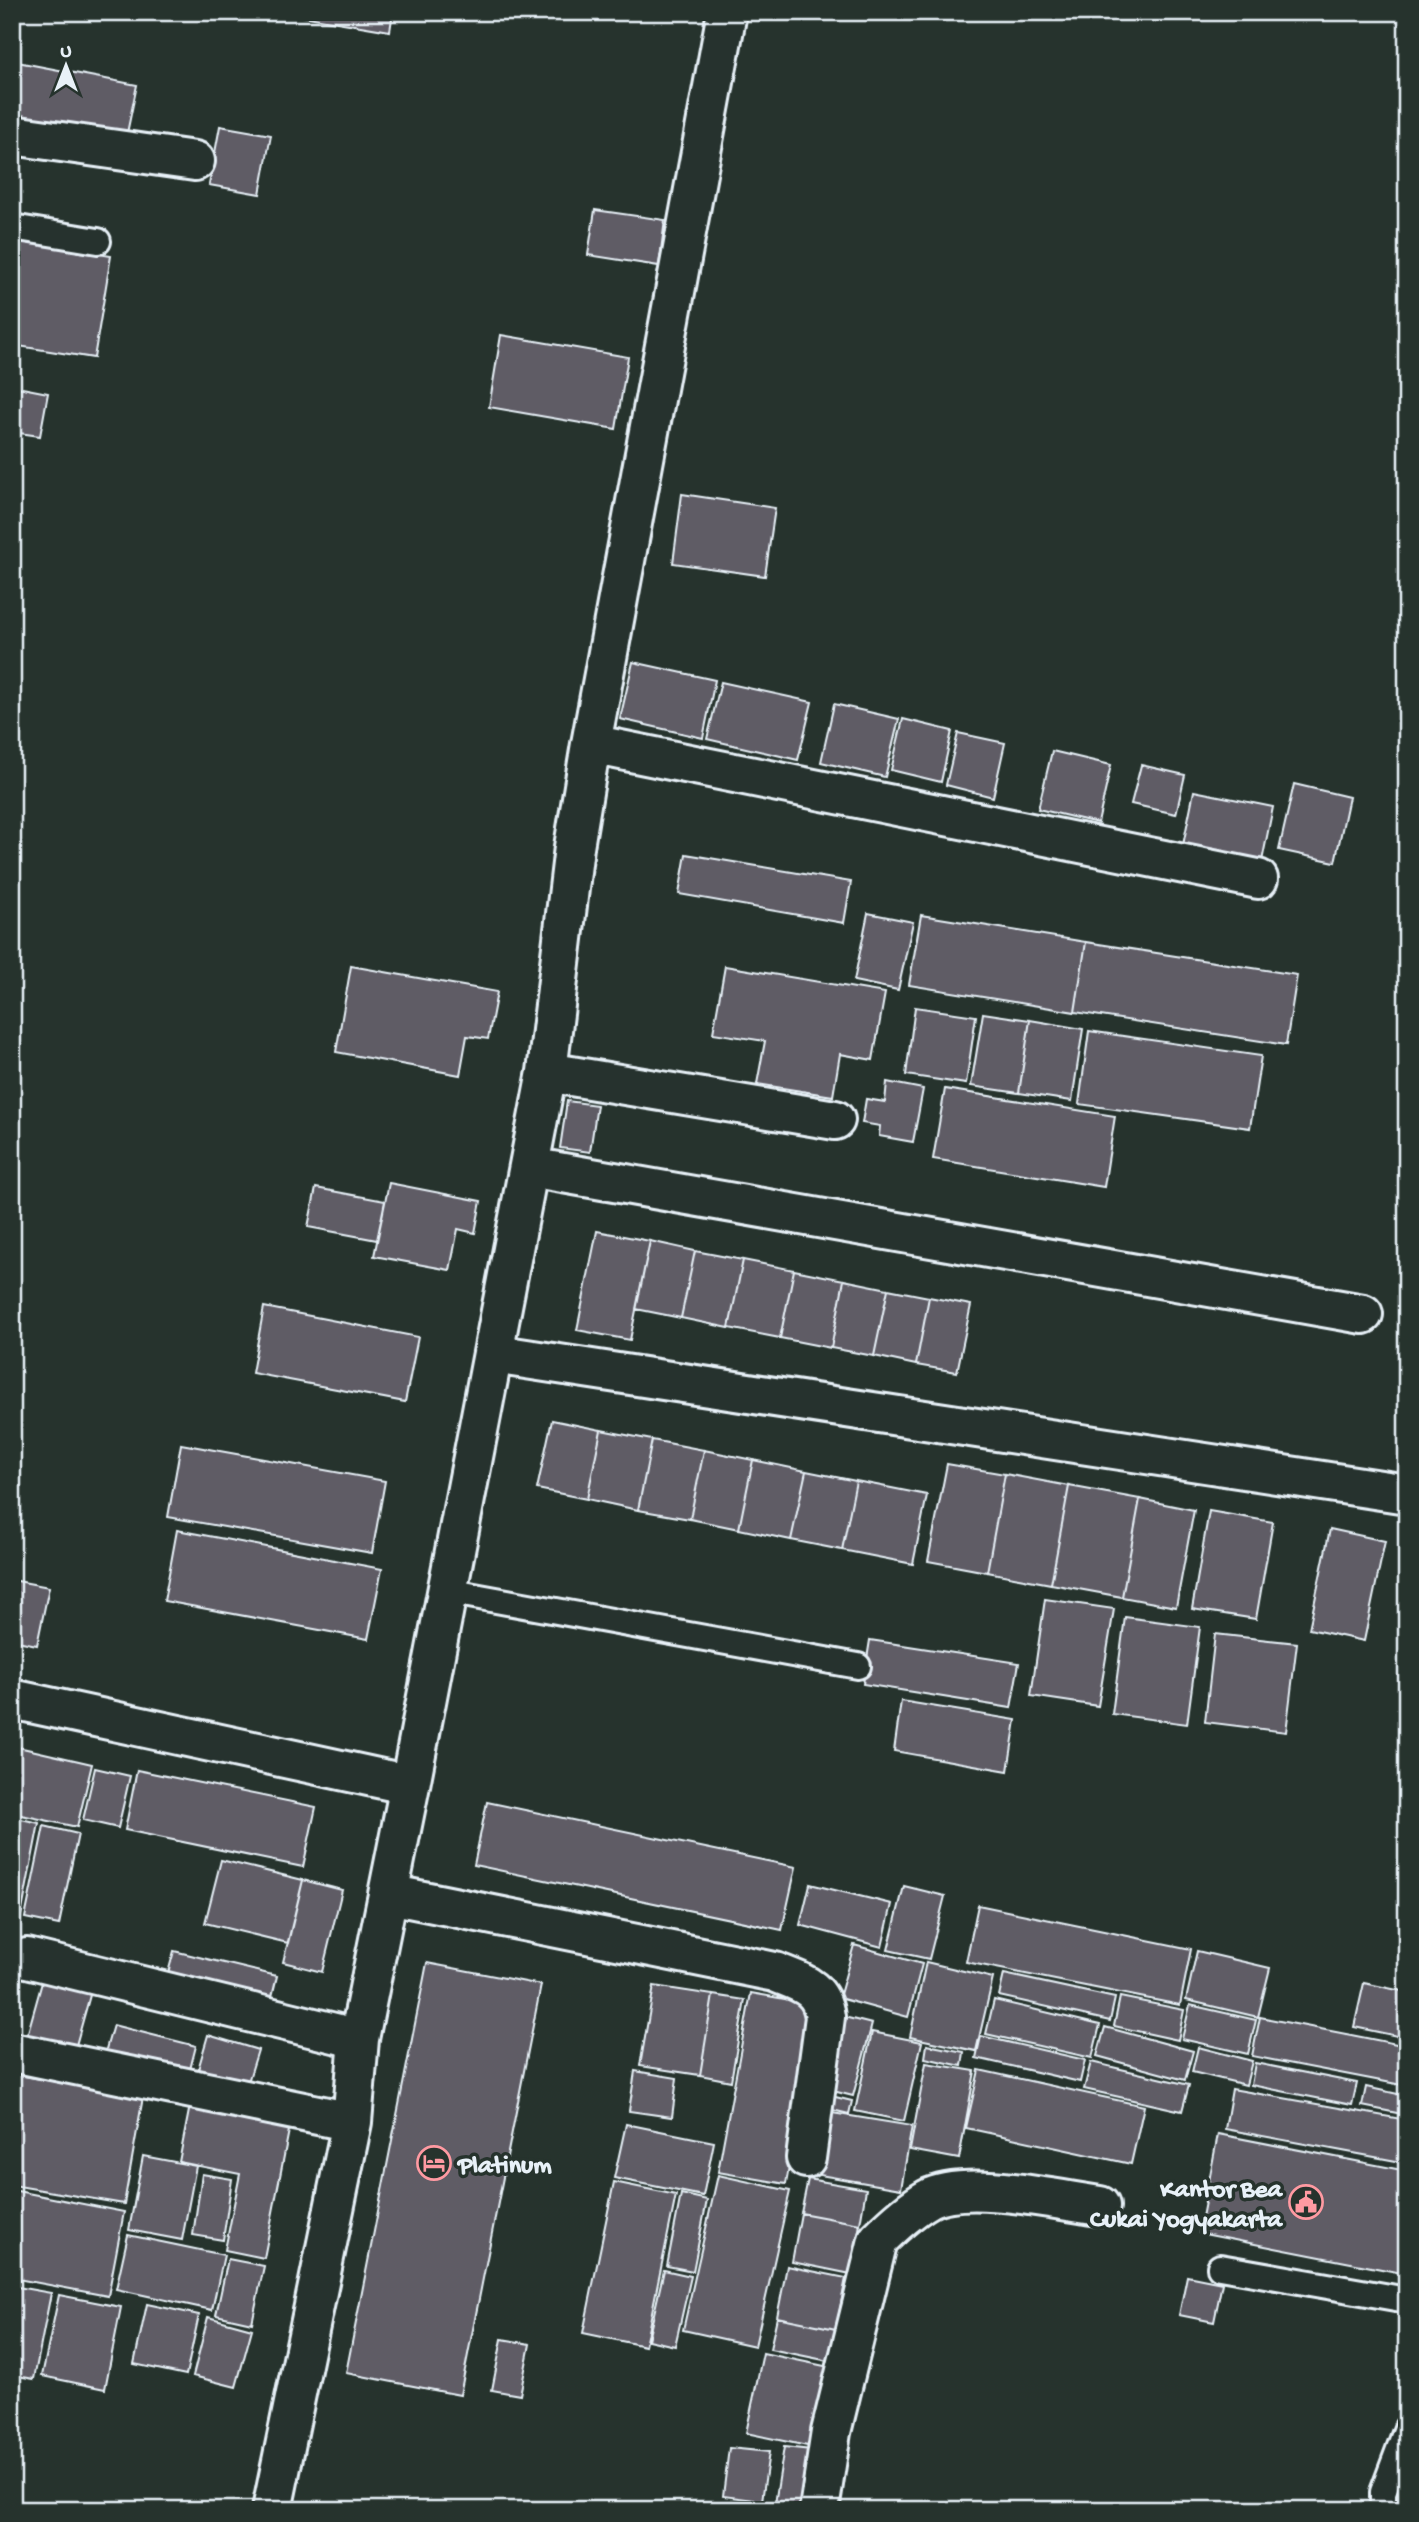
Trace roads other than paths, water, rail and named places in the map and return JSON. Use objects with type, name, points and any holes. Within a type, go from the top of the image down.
[{"type":"street","points":[[272,2510],[352,2122],[359,2039],[411,1785],[547,1072],[574,848],[591,744],[727,12]]},
{"type":"street","points":[[12,135],[195,161]]},
{"type":"street","points":[[591,744],[1258,878]]},
{"type":"street","points":[[547,1072],[835,1120]]},
{"type":"street","points":[[529,1167],[1363,1314]]},
{"type":"street","points":[[494,1354],[1407,1494]]},
{"type":"street","points":[[12,1699],[411,1785]]},
{"type":"street","points":[[389,1894],[775,1972],[808,1986],[822,2001],[825,2017],[806,2158]]},
{"type":"street","points":[[27,1958],[359,2039]]},
{"type":"street","points":[[12,2052],[352,2122]]},
{"type":"street","points":[[819,2510],[831,2432],[878,2240],[897,2220],[930,2198],[974,2189],[1100,2206]]},
{"type":"lane","points":[[12,227],[98,240]]},
{"type":"lane","points":[[447,1591],[858,1666]]},
{"type":"lane","points":[[1220,2267],[1407,2300]]},
{"type":"lane","points":[[1383,2510],[1383,2492],[1407,2428]]},
{"type":"place","name":"Platinum","points":[[434,2163]]},
{"type":"place","name":"Kantor Bea Cukai Yogyakarta","points":[[1306,2202]]}]
